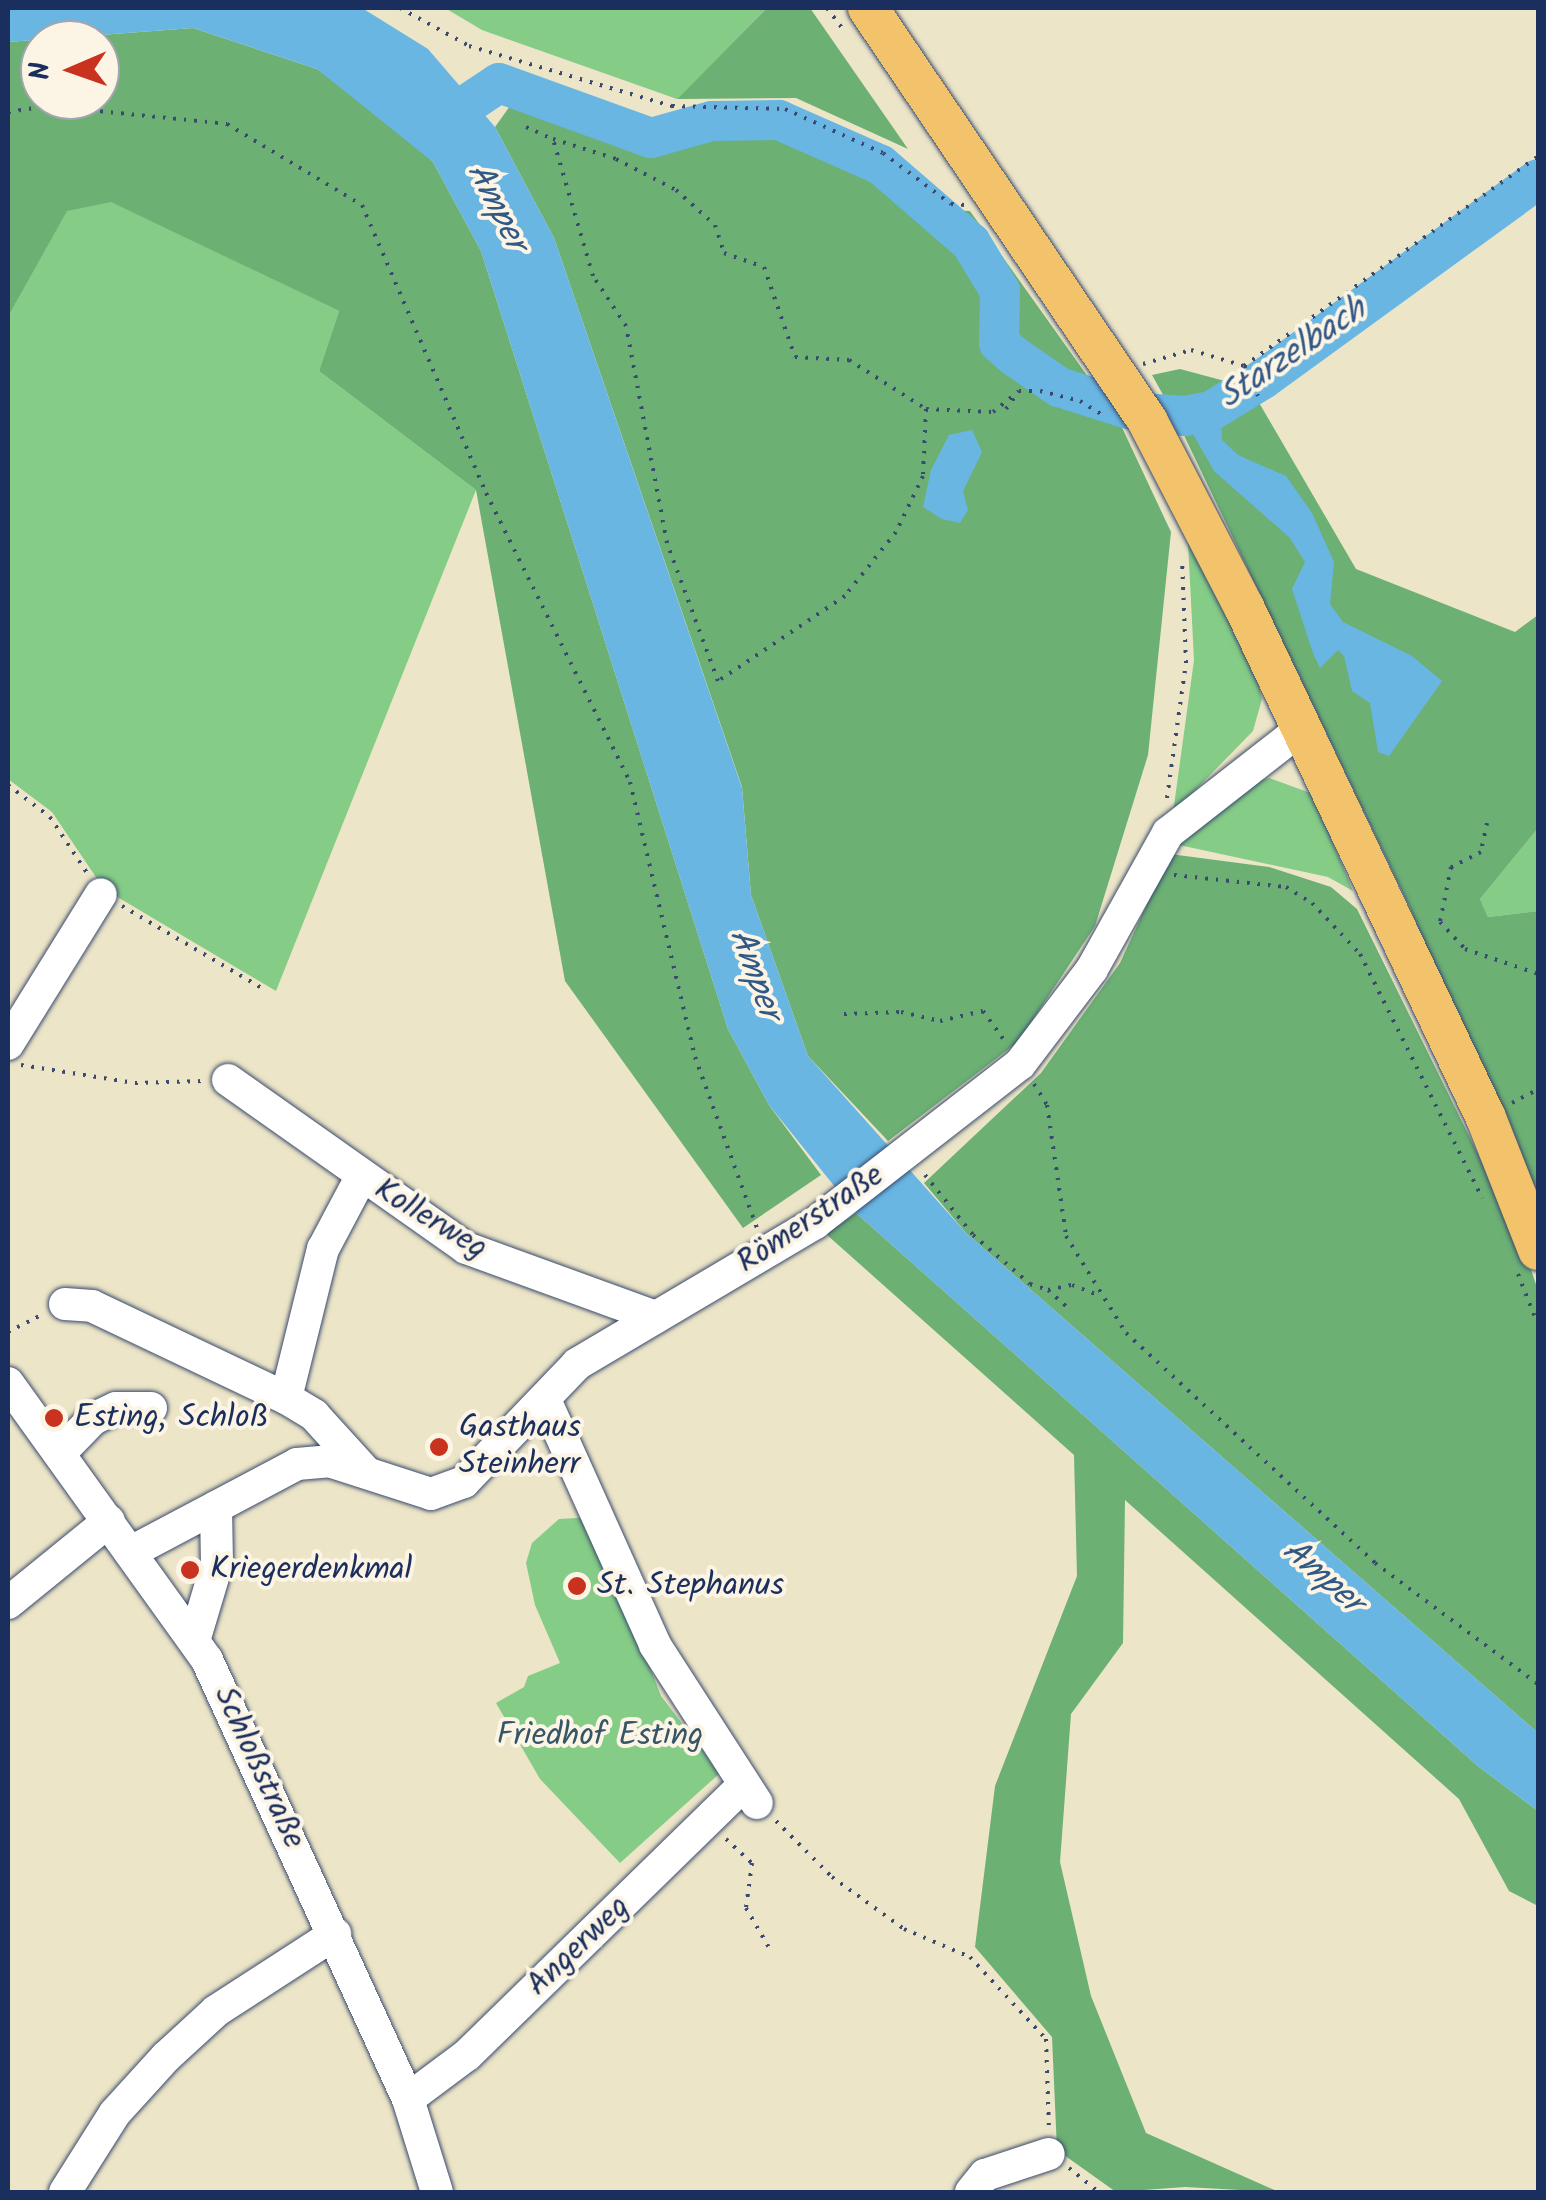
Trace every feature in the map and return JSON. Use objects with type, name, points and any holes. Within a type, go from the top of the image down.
[{"type":"main road","points":[[868,8],[1128,402],[1301,728],[1486,1118],[1525,1254]]},
{"type":"street","name":"Römerstraße","points":[[133,1552],[296,1464],[329,1462],[365,1472],[401,1489],[432,1494],[464,1482],[546,1402],[577,1364],[922,1159],[1020,1064],[1092,969],[1168,833],[1301,728]]},
{"type":"street","points":[[8,1044],[101,894]]},
{"type":"street","name":"Kollerweg","points":[[228,1080],[360,1179],[466,1248],[656,1316]]},
{"type":"street","points":[[286,1398],[323,1249],[360,1179]]},
{"type":"street","points":[[66,1304],[92,1306],[286,1398],[314,1415],[365,1472]]},
{"type":"street","name":"Schloßstraße","points":[[8,1382],[194,1641],[335,1934],[408,2100],[437,2192]]},
{"type":"street","points":[[546,1402],[655,1644],[750,1796]]},
{"type":"street","points":[[60,1453],[92,1419],[116,1408],[151,1408]]},
{"type":"street","points":[[194,1641],[217,1564],[216,1508]]},
{"type":"street","points":[[8,1603],[110,1520]]},
{"type":"street","name":"Angerweg","points":[[408,2100],[467,2055],[708,1821],[750,1796]]},
{"type":"street","points":[[66,2192],[115,2114],[166,2057],[216,2011],[335,1934]]},
{"type":"street","points":[[971,2192],[984,2176],[1049,2154]]},
{"type":"path","points":[[400,8],[469,46],[672,106],[785,109],[883,153],[951,204],[972,206]]},
{"type":"path","points":[[8,112],[48,106],[227,124],[362,205],[486,493],[630,782],[695,1057],[748,1216],[774,1249]]},
{"type":"path","points":[[526,128],[616,159],[676,190],[716,224],[724,253],[764,267],[795,357],[849,360],[926,409],[994,412],[1019,391],[1080,401],[1128,402],[1191,350],[1244,366]]},
{"type":"path","points":[[552,139],[593,276],[626,326],[667,543],[718,681],[845,596],[896,532],[923,476],[926,409]]},
{"type":"path","points":[[1244,366],[1538,156]]},
{"type":"path","points":[[1244,366],[1258,396]]},
{"type":"path","points":[[1006,409],[1019,391]]},
{"type":"path","points":[[1165,813],[1186,663],[1181,551]]},
{"type":"path","points":[[1487,823],[1481,852],[1451,868],[1440,922],[1465,949],[1538,974]]},
{"type":"path","points":[[1146,871],[1286,887],[1312,903],[1360,954],[1488,1210]]},
{"type":"path","points":[[844,1014],[900,1012],[940,1021],[983,1012],[1047,1105],[1066,1236],[1098,1294],[1126,1332],[1374,1563],[1538,1684]]},
{"type":"path","points":[[8,1059],[37,1072],[109,1080],[228,1080]]},
{"type":"path","points":[[922,1159],[924,1176],[973,1235],[1030,1284],[1048,1290],[1066,1306]]},
{"type":"path","points":[[1525,1254],[1536,1320]]},
{"type":"path","points":[[1048,1290],[1072,1285],[1098,1294]]},
{"type":"path","points":[[8,1332],[66,1304]]},
{"type":"path","points":[[750,1796],[832,1877],[904,1928],[970,1957],[1046,2040],[1049,2154],[1099,2192]]},
{"type":"path","points":[[708,1821],[752,1863],[746,1908],[771,1951]]},
{"type":"green space","points":[[445,8],[767,8],[677,99],[482,30]]},
{"type":"green space","points":[[767,8],[810,8],[908,149],[796,98],[677,99]]},
{"type":"green space","points":[[193,28],[317,69],[386,119],[433,162],[481,251],[728,1029],[769,1105],[821,1175],[743,1228],[565,981],[476,490],[319,371],[339,311],[111,202],[67,211],[8,317],[8,42],[20,41],[20,120],[120,120],[120,34]]},
{"type":"green space","points":[[510,106],[650,151],[718,137],[779,135],[877,172],[946,210],[970,211],[1118,419],[1171,532],[1148,755],[1095,926],[1018,1042],[888,1141],[808,1056],[751,895],[742,787],[554,238],[495,127]]},
{"type":"green space","points":[[111,201],[339,311],[319,371],[476,490],[276,991],[104,889],[52,812],[8,779],[8,317],[67,210]]},
{"type":"green space","points":[[1180,369],[1236,384],[1171,409],[1152,375]]},
{"type":"green space","points":[[1254,394],[1356,569],[1515,632],[1538,615],[1538,828],[1480,899],[1488,917],[1538,911],[1538,1206],[1409,906],[1181,429]]},
{"type":"green space","points":[[1187,523],[1254,667],[1262,699],[1253,731],[1173,813],[1194,660]]},
{"type":"green space","points":[[1269,778],[1313,794],[1353,891],[1328,877],[1179,845],[1242,786]]},
{"type":"green space","points":[[1538,828],[1538,911],[1488,917],[1480,899]]},
{"type":"green space","points":[[1170,854],[1269,867],[1331,887],[1357,909],[1521,1241],[1538,1290],[1538,1733],[966,1233],[924,1183],[1041,1073],[1120,963]]},
{"type":"green space","points":[[856,1213],[1479,1767],[1538,1811],[1538,1906],[1509,1891],[1459,1799],[1125,1500],[1123,1643],[1071,1714],[1060,1862],[1091,1996],[1146,2133],[1279,2192],[1185,2187],[1116,2192],[1057,2150],[1052,2037],[975,1947],[995,1786],[1077,1576],[1074,1455],[826,1234]]},
{"type":"green space","name":"Friedhof Esting","points":[[592,1517],[661,1696],[720,1773],[620,1863],[540,1779],[496,1703],[524,1687],[528,1676],[560,1663],[535,1605],[526,1563],[532,1543],[559,1519]]},
{"type":"water","name":"Amper","points":[[8,8],[362,8],[428,49],[495,127],[554,238],[742,788],[751,895],[808,1056],[966,1233],[1538,1733],[1538,1811],[1479,1767],[856,1213],[769,1105],[728,1029],[481,251],[433,162],[317,69],[193,28],[120,34],[120,20],[20,20],[20,41],[8,42]]},
{"type":"water","points":[[1242,384],[1249,393],[1221,419],[1222,440],[1238,455],[1286,476],[1312,513],[1334,562],[1330,604],[1343,622],[1412,656],[1442,681],[1389,756],[1378,752],[1370,703],[1352,691],[1344,656],[1338,650],[1320,668],[1313,653],[1292,589],[1305,562],[1290,538],[1214,471],[1180,411]]},
{"type":"water","points":[[972,430],[982,452],[963,491],[968,510],[960,523],[942,519],[923,507],[931,470],[949,435]]},
{"type":"waterway","name":"Starzelbach","points":[[448,117],[499,83],[651,138],[712,121],[779,120],[881,165],[971,243],[1000,291],[999,343],[1014,356],[1059,387],[1141,413],[1185,416],[1211,411],[1263,379],[1538,179]]},
{"type":"place","name":"Esting, Schloß","points":[[54,1418]]},
{"type":"place","name":"Gasthaus Steinherr","points":[[439,1447]]},
{"type":"place","name":"Kriegerdenkmal","points":[[190,1570]]},
{"type":"place","name":"St. Stephanus","points":[[577,1586]]}]
